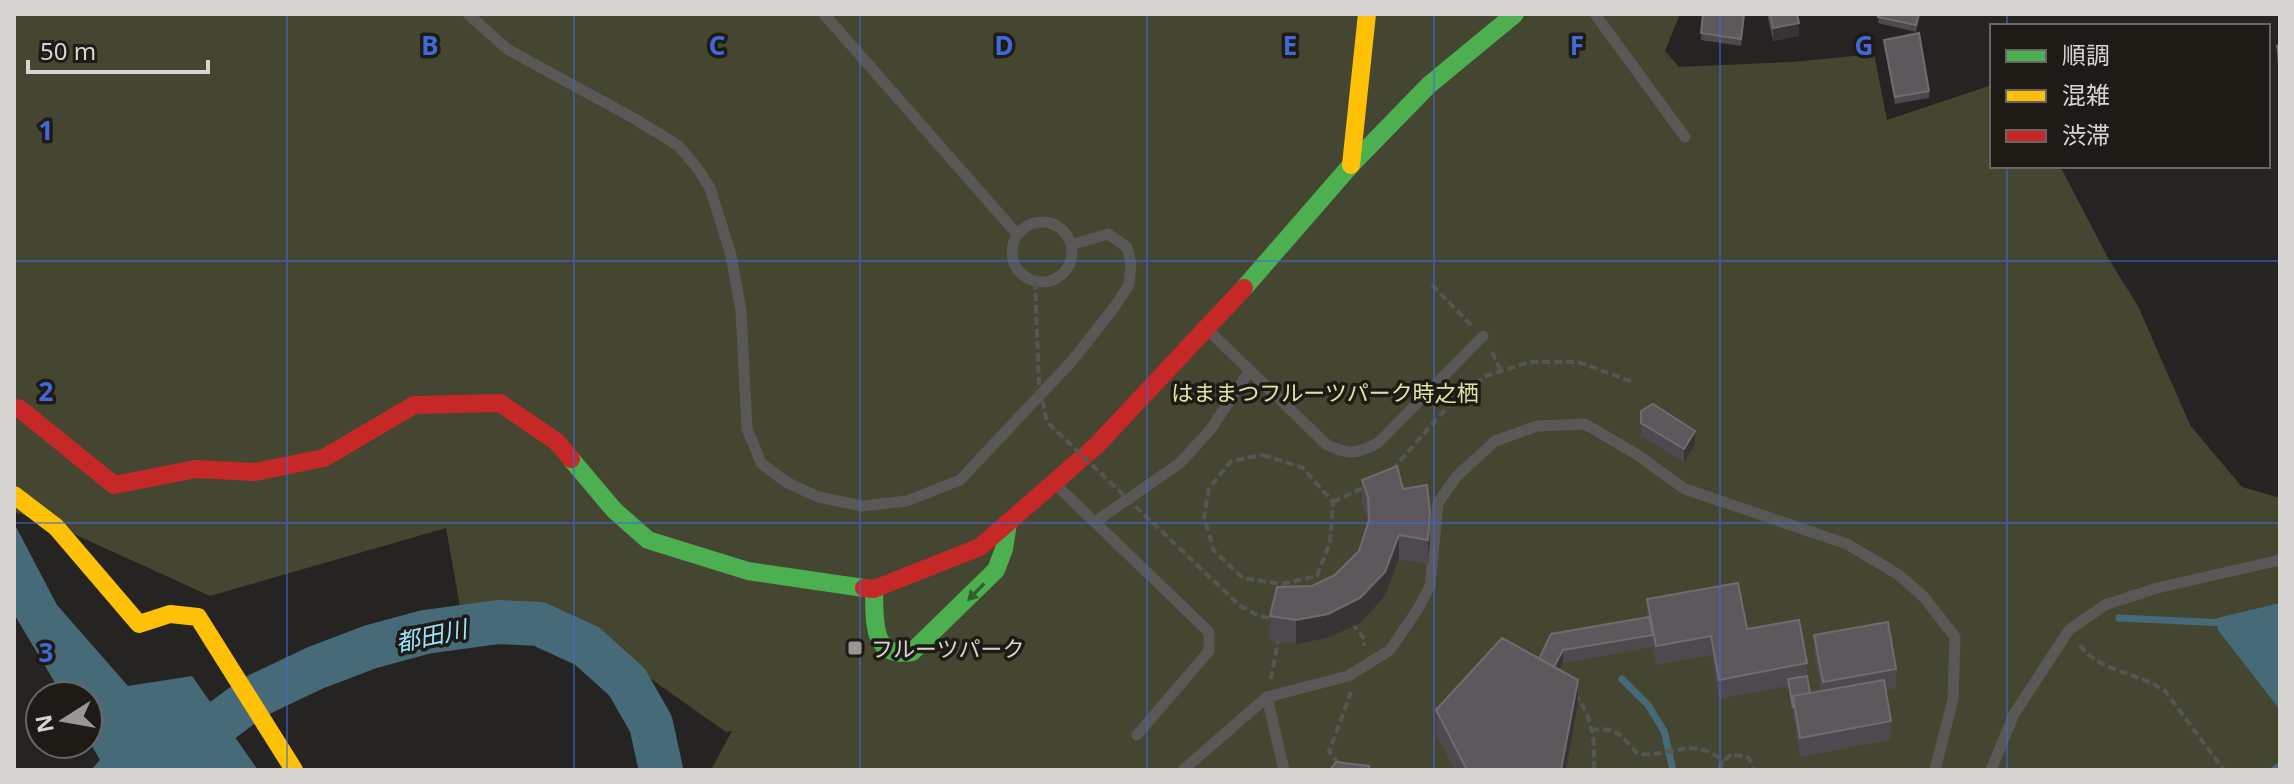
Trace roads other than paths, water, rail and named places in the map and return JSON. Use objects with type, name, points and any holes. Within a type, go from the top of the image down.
[{"type":"street","points":[[1351,165],[1367,14]]},
{"type":"street","points":[[14,408],[20,409],[114,485],[196,469],[255,472],[324,458],[414,405],[500,403],[557,442],[614,510],[648,540],[748,571],[874,589],[980,547],[1097,445],[1207,329],[1351,165],[1429,85],[1515,14]]},
{"type":"street","points":[[14,495],[56,527],[139,624],[170,614],[198,617],[294,770]]},
{"type":"street","points":[[874,589],[878,639],[890,653],[899,656],[912,652],[996,570],[1004,549],[1008,523]]},
{"type":"lane","points":[[468,14],[507,49],[679,146],[698,169],[710,188],[731,255],[741,311],[747,429],[761,463],[786,482],[818,497],[862,506],[907,501],[960,480],[1072,361],[1129,285],[1131,264],[1127,247],[1108,234],[1071,245]]},
{"type":"lane","points":[[824,14],[1018,235]]},
{"type":"lane","points":[[1595,14],[1685,137]]},
{"type":"lane","points":[[1038,221],[1054,224],[1068,235],[1070,265],[1061,275],[1046,282],[1035,281],[1016,269],[1012,255],[1018,235],[1038,221]]},
{"type":"lane","points":[[1207,329],[1327,445],[1343,452],[1359,453],[1378,443],[1483,336]]},
{"type":"lane","points":[[1095,522],[1180,463],[1211,429],[1250,370]]},
{"type":"lane","points":[[1183,770],[1267,697],[1348,676],[1390,650],[1430,586],[1438,503],[1456,477],[1495,441],[1537,426],[1585,424],[1636,454],[1685,489],[1847,544],[1899,575],[1923,596],[1955,637],[1953,699],[1935,770]]},
{"type":"lane","points":[[1054,483],[1209,632],[1209,651],[1137,735]]},
{"type":"lane","points":[[1991,770],[2014,714],[2069,630],[2105,605],[2144,592],[2280,560]]},
{"type":"lane","points":[[1267,697],[1284,770]]},
{"type":"water","points":[[14,523],[57,605],[128,686],[192,676],[258,770],[91,770],[100,760],[104,760],[104,680],[53,680],[14,614]]},
{"type":"water","points":[[2280,603],[2280,710],[2218,630],[2217,618]]},
{"type":"waterway","points":[[2119,618],[2225,623]]},
{"type":"waterway","name":"都田川","points":[[155,770],[254,697],[315,668],[370,647],[425,632],[498,622],[539,624],[587,646],[627,682],[651,724],[661,770]]},
{"type":"waterway","points":[[1622,679],[1648,705],[1664,731],[1673,770]]},
{"type":"waterway","points":[[2274,770],[2280,766]]},
{"type":"place","name":"フルーツパーク","points":[[855,648]]},
{"type":"park label","name":"はままつフルーツパーク時之栖","points":[[1325,392]]}]
